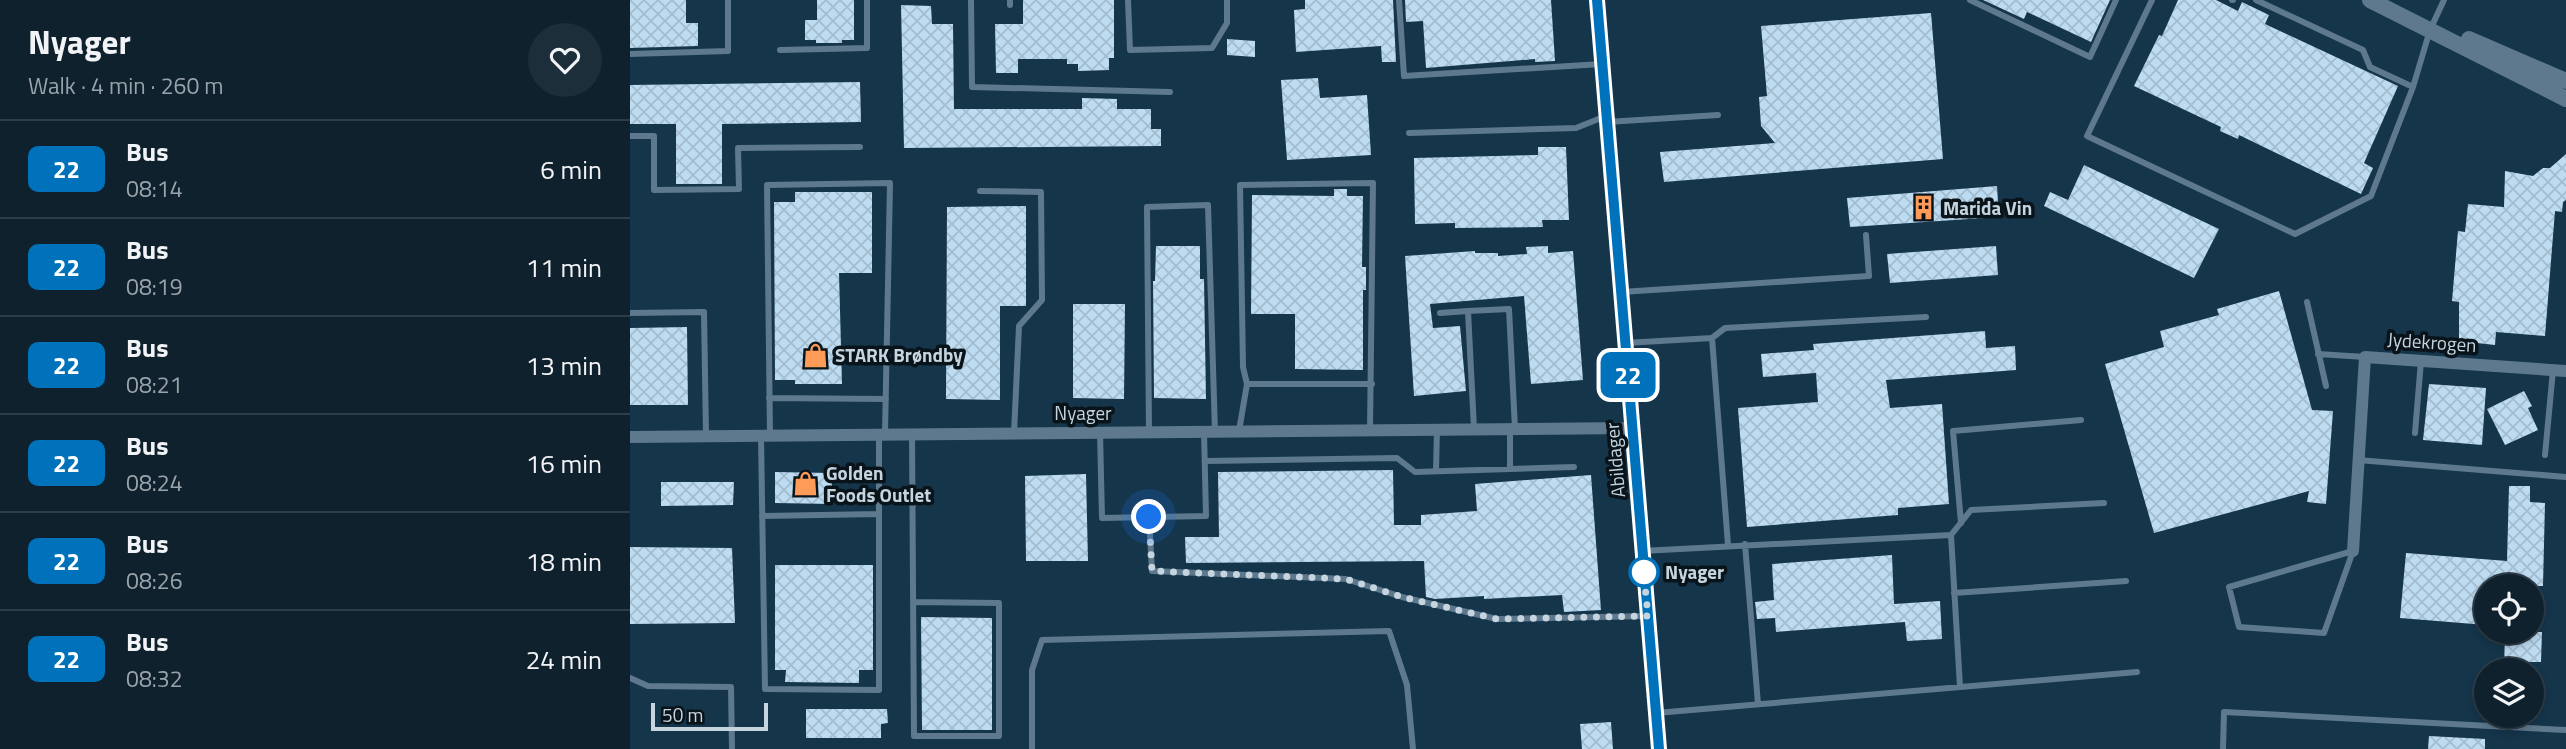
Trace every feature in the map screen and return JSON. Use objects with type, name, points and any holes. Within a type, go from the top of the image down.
[{"type":"street","name":"Abildager","points":[[1597,0],[1658,749]]},
{"type":"street","points":[[2370,0],[2566,81]]},
{"type":"street","points":[[2381,0],[2566,99]]},
{"type":"street","name":"Jydekrogen","points":[[2353,551],[2365,357],[2559,371]]},
{"type":"street","name":"Nyager","points":[[630,437],[1632,428]]},
{"type":"lane","points":[[630,54],[728,51],[728,0]]},
{"type":"lane","points":[[780,50],[867,48],[867,0]]},
{"type":"lane","points":[[971,0],[972,87],[1170,92]]},
{"type":"lane","points":[[1128,0],[1130,50],[1212,48],[1227,23],[1227,0]]},
{"type":"lane","points":[[1399,0],[1404,76],[1602,64]]},
{"type":"lane","points":[[1970,0],[2090,57],[2116,0]]},
{"type":"lane","points":[[2152,0],[2087,136],[2295,234],[2371,197],[2413,87],[2432,27],[2445,0]]},
{"type":"lane","points":[[2256,0],[2363,50],[2370,67],[2413,87]]},
{"type":"lane","points":[[1409,133],[1576,128],[1607,119],[1718,115]]},
{"type":"lane","points":[[630,136],[654,136],[654,190],[739,189],[738,148],[860,147]]},
{"type":"lane","points":[[890,183],[886,399],[879,514],[878,690],[765,689],[762,516],[769,398],[766,185],[890,183]]},
{"type":"lane","points":[[1239,431],[1247,384],[1243,367],[1240,185],[1373,183],[1370,430]]},
{"type":"lane","points":[[980,191],[1041,192],[1042,300],[1019,326],[1014,433]]},
{"type":"lane","points":[[1100,432],[1102,518],[1206,516],[1205,461],[1210,432],[1208,205],[1147,207],[1149,432]]},
{"type":"lane","points":[[1621,292],[1869,276],[1866,235]]},
{"type":"lane","points":[[2307,302],[2326,386]]},
{"type":"lane","points":[[1440,313],[1509,309],[1512,429],[1510,468]]},
{"type":"lane","points":[[1468,311],[1474,429]]},
{"type":"lane","points":[[630,313],[704,312],[706,436]]},
{"type":"lane","points":[[1625,343],[1712,338],[1725,328],[1926,317]]},
{"type":"lane","points":[[1712,338],[1728,545]]},
{"type":"lane","points":[[2318,354],[2365,357]]},
{"type":"lane","points":[[2415,433],[2421,361]]},
{"type":"lane","points":[[2545,455],[2559,371]]},
{"type":"lane","points":[[1247,384],[1372,384]]},
{"type":"lane","points":[[769,398],[886,399]]},
{"type":"lane","points":[[1961,524],[1952,431],[2081,420]]},
{"type":"lane","points":[[1436,471],[1437,429]]},
{"type":"lane","points":[[912,434],[913,602],[914,736],[999,736],[999,603],[913,602]]},
{"type":"lane","points":[[1205,461],[1397,458],[1415,472],[1574,467]]},
{"type":"lane","points":[[2358,460],[2566,477]]},
{"type":"lane","points":[[1960,687],[1951,536],[1971,510],[2104,503]]},
{"type":"lane","points":[[762,516],[879,514]]},
{"type":"lane","points":[[1149,517],[1152,571],[1346,579],[1402,597],[1497,619],[1648,616]]},
{"type":"lane","points":[[1642,551],[1951,536]]},
{"type":"lane","points":[[1745,544],[1758,704]]},
{"type":"lane","points":[[2353,551],[2324,633],[2239,627],[2229,587],[2353,551]]},
{"type":"lane","points":[[1954,593],[2126,580]]},
{"type":"lane","points":[[1032,749],[1032,670],[1042,640],[1389,631],[1407,685],[1413,749]]},
{"type":"lane","points":[[1656,713],[2137,672]]},
{"type":"lane","points":[[630,678],[648,687],[731,687],[732,749]]},
{"type":"lane","points":[[2223,749],[2224,712],[2566,730]]},
{"type":"shaded area","points":[[630,0],[2566,0],[2566,749],[630,749]]},
{"type":"building","points":[[630,0],[686,0],[686,23],[698,23],[698,46],[630,48]]},
{"type":"building","points":[[817,0],[854,0],[854,40],[816,43],[816,40],[805,40],[805,20],[817,20]]},
{"type":"building","points":[[1023,0],[1114,0],[1114,58],[1109,58],[1109,70],[1078,71],[1078,64],[1067,64],[1067,59],[1018,59],[1018,73],[996,73],[995,24],[1023,24]]},
{"type":"building","points":[[1305,0],[1393,0],[1396,62],[1382,62],[1381,46],[1296,52],[1294,10],[1305,9]]},
{"type":"building","points":[[1405,0],[1551,0],[1555,61],[1535,62],[1535,59],[1426,68],[1423,21],[1406,22]]},
{"type":"building","points":[[1983,0],[2110,0],[2091,42],[2027,12],[2024,19]]},
{"type":"building","points":[[2178,0],[2216,0],[2238,11],[2242,2],[2269,15],[2265,24],[2398,86],[2364,163],[2373,168],[2361,194],[2239,135],[2238,139],[2220,131],[2221,127],[2134,86],[2159,35],[2162,36]]},
{"type":"building","points":[[901,5],[931,6],[932,24],[953,24],[954,109],[1082,109],[1082,98],[1117,99],[1117,109],[1151,109],[1151,129],[1161,129],[1161,146],[904,148]]},
{"type":"building","points":[[1931,13],[1943,159],[1664,182],[1660,152],[1775,143],[1761,126],[1759,97],[1767,96],[1761,26]]},
{"type":"building","points":[[1227,39],[1255,41],[1255,57],[1227,55]]},
{"type":"building","points":[[1318,78],[1320,98],[1367,95],[1371,155],[1287,160],[1281,80]]},
{"type":"building","points":[[860,82],[861,122],[722,124],[722,184],[676,184],[676,124],[630,124],[630,85]]},
{"type":"building","points":[[1538,147],[1566,147],[1569,220],[1542,220],[1543,227],[1455,228],[1455,223],[1415,224],[1414,158],[1538,155]]},
{"type":"building","points":[[2566,154],[2566,200],[2563,202],[2562,212],[2555,211],[2545,336],[2496,332],[2495,345],[2459,341],[2459,302],[2452,301],[2458,231],[2465,232],[2468,204],[2504,207],[2505,171],[2533,176],[2543,168],[2550,168]]},
{"type":"building","points":[[2084,165],[2219,229],[2194,278],[2044,206],[2050,192],[2068,200]]},
{"type":"building","name":"Marida Vin","points":[[1997,186],[1999,217],[1850,227],[1847,198]]},
{"type":"building","points":[[1334,189],[1347,189],[1347,196],[1363,196],[1362,267],[1366,267],[1366,290],[1363,290],[1363,370],[1295,369],[1295,314],[1251,314],[1252,195],[1334,196]]},
{"type":"building","points":[[795,192],[872,192],[872,273],[839,273],[842,384],[795,384],[795,380],[775,380],[774,202],[795,202]]},
{"type":"building","points":[[1026,206],[1026,306],[1000,306],[1000,400],[946,399],[947,207]]},
{"type":"building","points":[[1156,246],[1200,246],[1200,279],[1204,279],[1206,399],[1154,398],[1153,281]]},
{"type":"building","points":[[1548,246],[1548,253],[1573,251],[1583,380],[1531,384],[1524,296],[1430,304],[1433,328],[1460,326],[1466,391],[1414,396],[1405,256],[1475,251],[1498,253],[1498,256],[1527,254],[1526,247]]},
{"type":"building","points":[[1996,246],[1998,275],[1890,283],[1887,254]]},
{"type":"building","points":[[2279,291],[2312,410],[2333,411],[2326,504],[2307,502],[2309,491],[2154,533],[2105,364],[2164,347],[2160,331],[2219,315],[2217,309]]},
{"type":"building","points":[[1073,304],[1125,304],[1124,399],[1073,398]]},
{"type":"building","points":[[687,327],[688,405],[630,405],[630,328]]},
{"type":"building","points":[[1985,331],[1986,348],[2015,346],[2016,370],[1886,380],[1890,408],[1942,404],[1949,504],[1898,508],[1898,515],[1747,527],[1738,408],[1818,402],[1816,373],[1763,377],[1761,354],[1814,350],[1813,344]]},
{"type":"building","points":[[2429,384],[2486,388],[2482,445],[2423,440]]},
{"type":"building","points":[[2524,391],[2532,406],[2528,408],[2538,430],[2505,445],[2487,409]]},
{"type":"building","points":[[1393,470],[1394,525],[1421,525],[1421,515],[1477,511],[1475,484],[1591,475],[1601,610],[1564,612],[1562,595],[1484,599],[1484,596],[1435,599],[1426,597],[1424,561],[1186,563],[1185,537],[1219,537],[1218,472]]},
{"type":"building","points":[[775,472],[832,473],[832,504],[775,503]]},
{"type":"building","points":[[1086,474],[1088,561],[1026,561],[1025,476]]},
{"type":"building","points":[[661,482],[734,482],[733,505],[661,506]]},
{"type":"building","points":[[2509,486],[2530,486],[2530,502],[2545,503],[2543,574],[2474,574],[2474,624],[2400,618],[2406,553],[2507,561]]},
{"type":"building","points":[[630,547],[732,548],[735,623],[630,624]]},
{"type":"building","points":[[1892,555],[1894,604],[1940,601],[1942,639],[1907,641],[1905,622],[1776,632],[1775,618],[1757,619],[1755,602],[1774,600],[1772,564]]},
{"type":"building","points":[[775,565],[873,565],[873,670],[859,670],[859,683],[785,682],[786,670],[775,670]]},
{"type":"building","points":[[921,617],[992,618],[992,730],[922,730]]},
{"type":"building","points":[[2505,644],[2542,644],[2541,658],[2504,658]]},
{"type":"building","points":[[806,709],[887,709],[888,723],[881,724],[881,738],[806,738]]},
{"type":"building","points":[[1611,722],[1613,749],[1582,749],[1580,724]]},
{"type":"building","points":[[2429,736],[2485,739],[2485,749],[2428,749]]},
{"type":"bus line","name":"22","points":[[1597,0],[1659,749]]},
{"type":"place","name":"Marida Vin","points":[[1923,208]]},
{"type":"place","name":"STARK Brøndby","points":[[815,355]]},
{"type":"place","name":"Golden Foods Outlet","points":[[806,484]]},
{"type":"place","name":"Nyager","points":[[1644,572]]},
{"type":"route","points":[[1149,517],[1152,571],[1346,579],[1402,597],[1497,619],[1648,616],[1643,565],[1644,572]]}]
